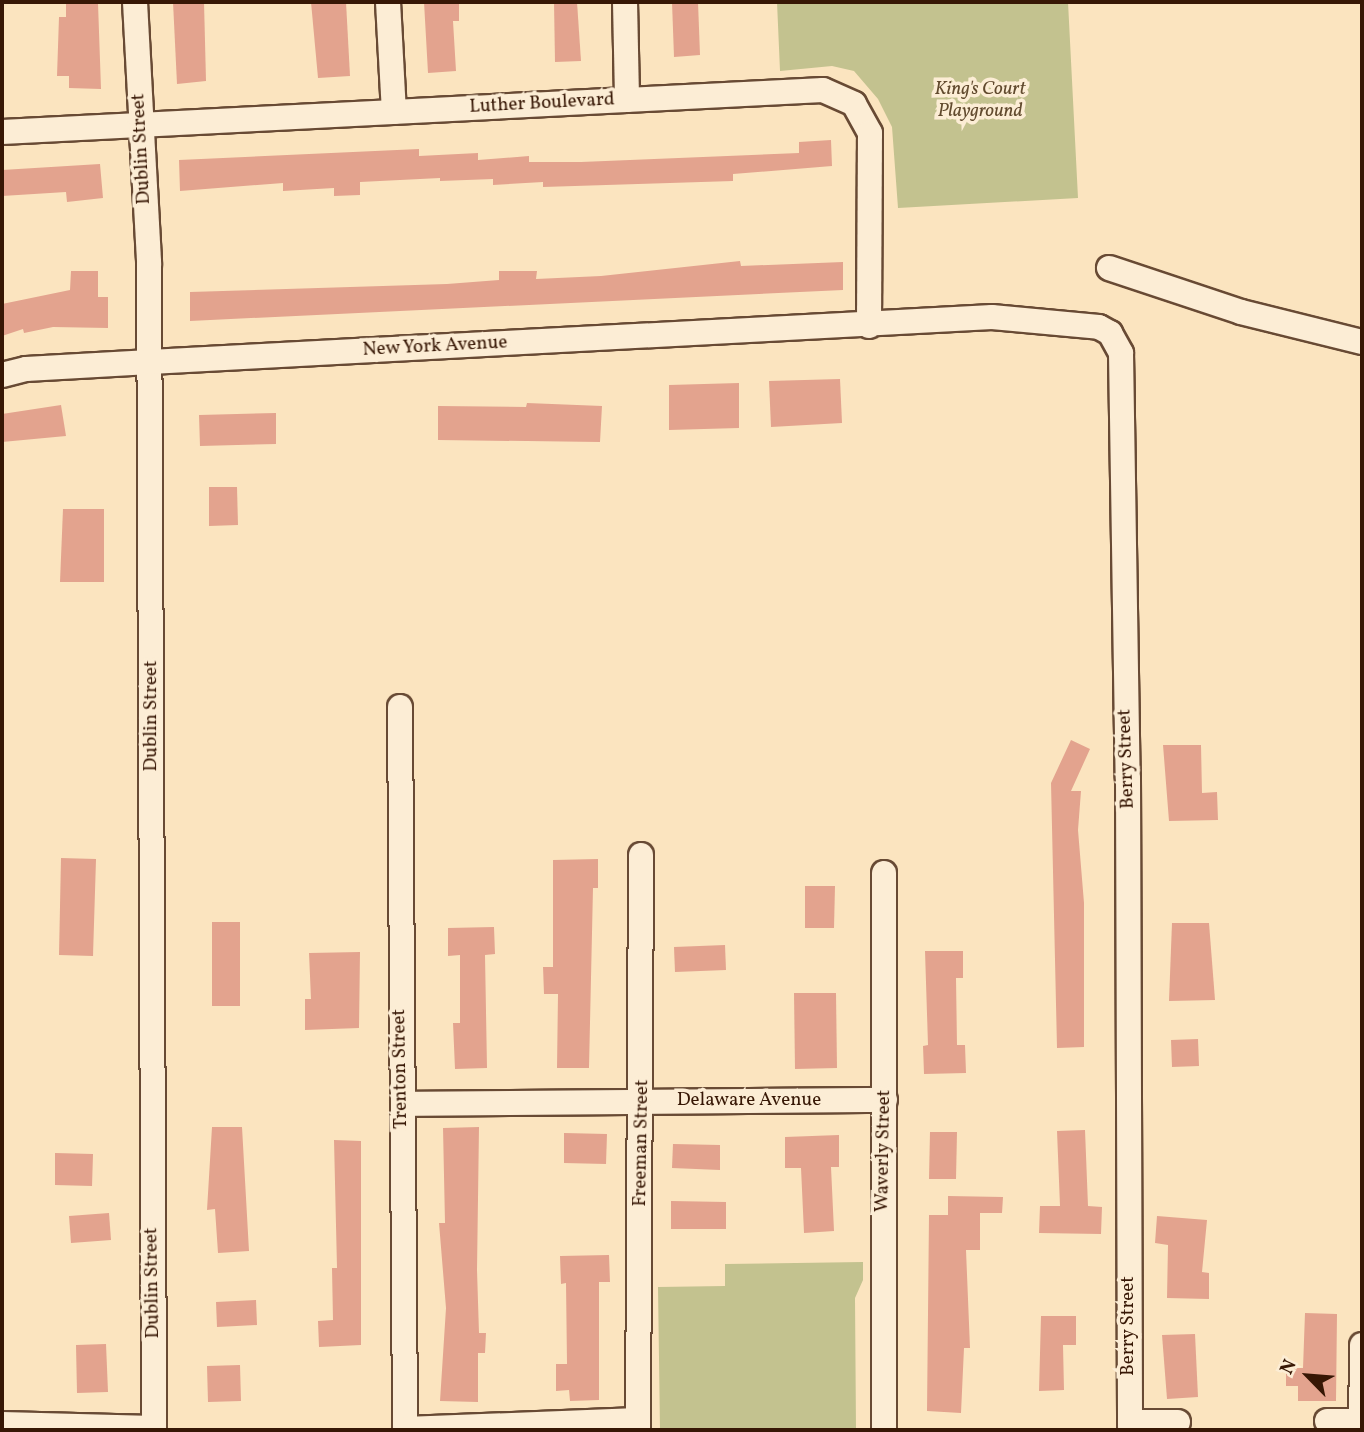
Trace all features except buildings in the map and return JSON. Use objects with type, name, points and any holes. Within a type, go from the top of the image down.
[{"type":"street","name":"Dublin Street","points":[[135,2],[150,362],[154,1429]]},
{"type":"street","points":[[388,2],[394,112]]},
{"type":"street","points":[[625,2],[627,100]]},
{"type":"street","name":"Luther Boulevard","points":[[2,132],[823,90],[853,104],[870,133],[869,326]]},
{"type":"street","points":[[1109,268],[1241,312],[1362,342]]},
{"type":"street","name":"Berry Street","points":[[869,326],[992,317],[1052,321],[1100,327],[1110,333],[1121,353],[1129,805],[1130,1426]]},
{"type":"street","name":"New York Avenue","points":[[2,376],[26,369],[869,326]]},
{"type":"street","name":"Trenton Street","points":[[400,707],[405,1430]]},
{"type":"street","name":"Freeman Street","points":[[638,1425],[643,1102],[640,855]]},
{"type":"street","name":"Waverly Street","points":[[884,873],[884,1430]]},
{"type":"street","name":"Delaware Avenue","points":[[403,1104],[885,1100]]},
{"type":"street","points":[[1327,1421],[1361,1424],[1362,1345]]},
{"type":"street","points":[[1130,1426],[1178,1422]]},
{"type":"street","points":[[2,1424],[154,1429]]},
{"type":"street","points":[[405,1430],[638,1425]]},
{"type":"green space","name":"King's Court Playground","points":[[777,2],[1068,2],[1078,198],[898,208],[892,127],[878,99],[854,71],[832,66],[780,71]]},
{"type":"green space","points":[[863,1262],[863,1280],[855,1298],[856,1430],[660,1430],[658,1287],[725,1286],[725,1264]]}]
